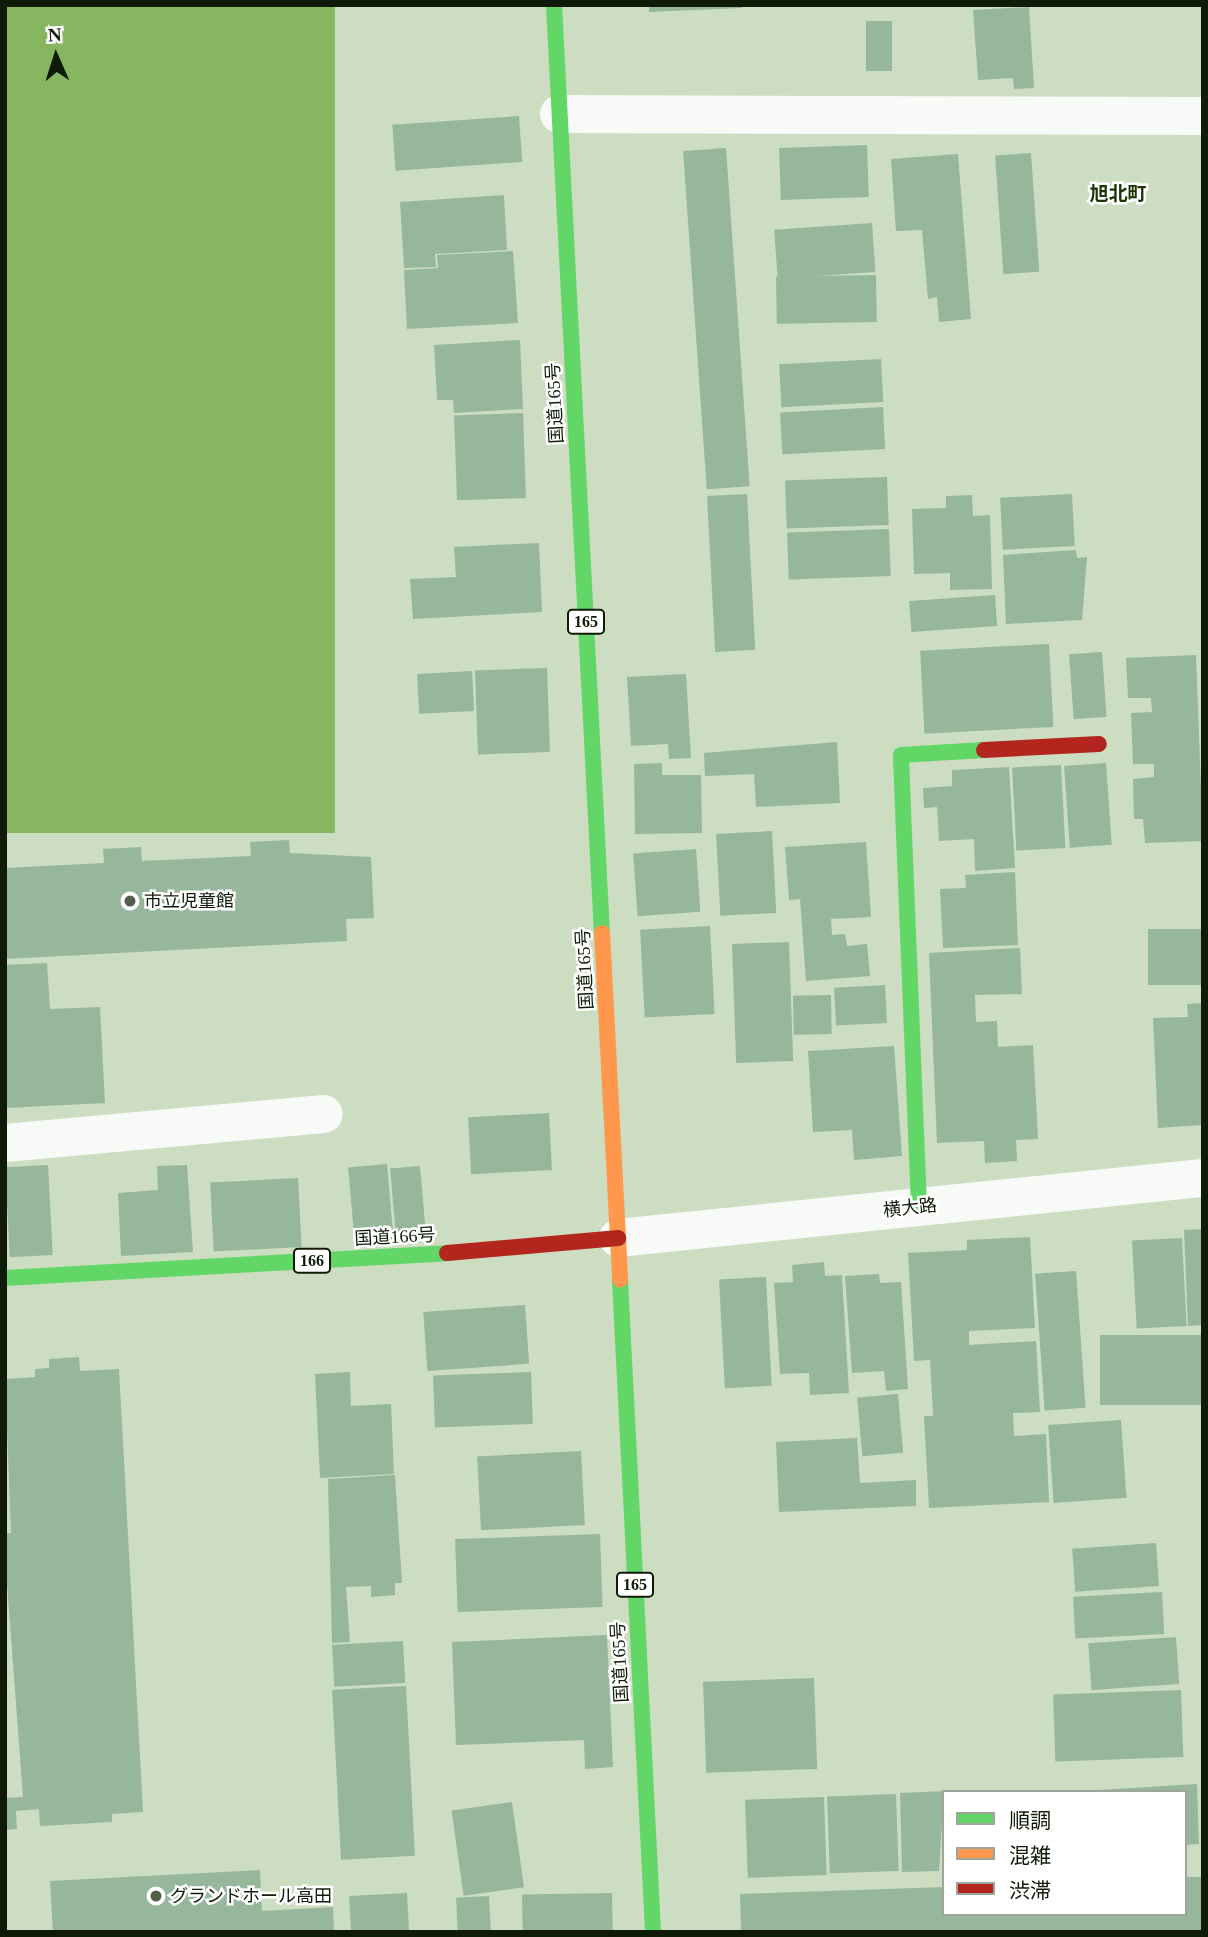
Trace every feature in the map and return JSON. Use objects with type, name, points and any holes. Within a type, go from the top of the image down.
[{"type":"main road","name":"国道165号","points":[[554,5],[653,1932]]},
{"type":"main road","points":[[919,1207],[901,755],[1099,744]]},
{"type":"main road","name":"国道166号","points":[[5,1278],[521,1250],[618,1238]]},
{"type":"street","points":[[559,114],[1203,116]]},
{"type":"street","points":[[5,1143],[324,1114]]},
{"type":"street","name":"横大路","points":[[618,1238],[1203,1178]]},
{"type":"shaded area","points":[[5,5],[335,5],[335,833],[5,833]]},
{"type":"building","points":[[649,5],[742,5],[742,8],[649,12]]},
{"type":"building","points":[[1029,7],[1034,88],[1014,89],[1013,78],[978,80],[973,10]]},
{"type":"building","points":[[866,21],[892,21],[892,71],[866,71]]},
{"type":"building","points":[[519,116],[522,162],[396,171],[392,125]]},
{"type":"building","points":[[867,145],[869,197],[781,200],[779,148]]},
{"type":"building","points":[[726,148],[750,486],[707,489],[683,151]]},
{"type":"building","points":[[1031,153],[1039,272],[1003,274],[995,156]]},
{"type":"building","points":[[958,154],[971,319],[939,322],[937,297],[928,299],[922,230],[896,231],[891,159]]},
{"type":"building","points":[[504,195],[507,250],[435,254],[436,267],[404,268],[400,202]]},
{"type":"building","points":[[872,223],[875,272],[778,279],[774,230]]},
{"type":"building","points":[[513,251],[518,323],[407,329],[404,270],[438,268],[437,255]]},
{"type":"building","points":[[876,275],[877,322],[777,324],[776,277]]},
{"type":"building","points":[[520,340],[523,409],[454,413],[453,400],[437,400],[434,345]]},
{"type":"building","points":[[881,359],[883,402],[781,407],[779,364]]},
{"type":"building","points":[[883,407],[885,449],[782,454],[780,412]]},
{"type":"building","points":[[523,413],[526,498],[457,500],[454,415]]},
{"type":"building","points":[[887,477],[889,525],[787,529],[785,481]]},
{"type":"building","points":[[747,494],[755,650],[715,652],[707,496]]},
{"type":"building","points":[[1072,494],[1075,546],[1003,550],[1000,498]]},
{"type":"building","points":[[972,495],[973,516],[990,515],[992,589],[950,590],[950,573],[914,574],[912,509],[946,508],[946,496]]},
{"type":"building","points":[[889,529],[891,576],[789,580],[787,533]]},
{"type":"building","points":[[539,543],[542,612],[413,619],[410,579],[456,577],[454,547]]},
{"type":"building","points":[[1076,550],[1077,558],[1087,557],[1082,620],[1006,624],[1003,555]]},
{"type":"building","points":[[995,595],[997,626],[911,632],[909,601]]},
{"type":"building","points":[[1049,644],[1053,727],[925,734],[920,651]]},
{"type":"building","points":[[1102,652],[1107,717],[1074,719],[1069,654]]},
{"type":"building","points":[[1196,655],[1203,841],[1145,843],[1143,819],[1134,819],[1133,779],[1154,777],[1154,764],[1133,764],[1131,713],[1152,712],[1151,698],[1128,698],[1126,658]]},
{"type":"building","points":[[547,668],[550,752],[478,754],[475,671]]},
{"type":"building","points":[[472,671],[474,711],[419,714],[417,674]]},
{"type":"building","points":[[686,674],[691,758],[669,759],[668,744],[631,746],[627,677]]},
{"type":"building","points":[[837,742],[840,803],[756,807],[754,774],[705,776],[704,753]]},
{"type":"building","points":[[662,763],[662,775],[701,775],[702,833],[635,834],[634,764]]},
{"type":"building","points":[[1106,763],[1112,845],[1070,848],[1064,766]]},
{"type":"building","points":[[1061,765],[1065,848],[1016,850],[1012,768]]},
{"type":"building","points":[[1009,767],[1015,868],[975,871],[974,839],[939,841],[937,807],[924,808],[923,788],[952,786],[952,770]]},
{"type":"building","points":[[772,831],[776,913],[720,916],[716,834]]},
{"type":"building","points":[[289,840],[290,853],[371,857],[374,918],[346,919],[347,941],[5,959],[5,868],[104,863],[103,849],[141,847],[142,861],[251,856],[250,842]]},
{"type":"building","points":[[866,842],[871,917],[831,919],[832,935],[845,934],[847,946],[867,944],[870,976],[806,981],[800,899],[789,900],[785,847]]},
{"type":"building","points":[[696,849],[700,912],[638,916],[633,853]]},
{"type":"building","points":[[1015,872],[1018,945],[943,948],[940,889],[966,888],[965,875]]},
{"type":"building","points":[[710,926],[715,1014],[645,1018],[640,930]]},
{"type":"building","points":[[1148,929],[1203,929],[1203,985],[1148,985]]},
{"type":"building","points":[[789,942],[793,1061],[736,1063],[732,944]]},
{"type":"building","points":[[1020,948],[1022,994],[975,995],[976,1022],[997,1021],[998,1047],[1033,1045],[1038,1139],[1016,1140],[1017,1161],[985,1163],[984,1141],[937,1143],[929,953]]},
{"type":"building","points":[[47,963],[50,1009],[100,1007],[105,1103],[5,1108],[5,965]]},
{"type":"building","points":[[885,985],[887,1023],[836,1026],[834,988]]},
{"type":"building","points":[[831,995],[832,1034],[794,1035],[793,996]]},
{"type":"building","points":[[1203,1003],[1203,1125],[1158,1128],[1153,1018],[1188,1017],[1187,1004]]},
{"type":"building","points":[[894,1046],[902,1156],[854,1160],[852,1130],[813,1132],[808,1051]]},
{"type":"building","points":[[549,1113],[552,1170],[471,1174],[468,1117]]},
{"type":"building","points":[[387,1164],[394,1239],[355,1242],[348,1167]]},
{"type":"building","points":[[48,1165],[53,1255],[10,1257],[5,1167]]},
{"type":"building","points":[[187,1165],[193,1252],[121,1256],[118,1193],[158,1190],[157,1166]]},
{"type":"building","points":[[420,1166],[426,1235],[396,1237],[390,1169]]},
{"type":"building","points":[[298,1178],[302,1247],[214,1252],[210,1183]]},
{"type":"building","points":[[1203,1229],[1203,1325],[1188,1326],[1184,1230]]},
{"type":"building","points":[[1030,1237],[1035,1328],[969,1331],[969,1345],[1036,1341],[1040,1412],[1013,1413],[1014,1436],[1046,1434],[1049,1502],[929,1508],[924,1416],[933,1416],[930,1360],[914,1361],[908,1253],[967,1250],[967,1240]]},
{"type":"building","points":[[1182,1238],[1187,1326],[1137,1328],[1132,1241]]},
{"type":"building","points":[[824,1262],[825,1276],[842,1275],[849,1393],[810,1395],[809,1373],[780,1374],[774,1283],[793,1282],[792,1265]]},
{"type":"building","points":[[1076,1271],[1086,1408],[1045,1411],[1035,1274]]},
{"type":"building","points":[[879,1274],[880,1283],[901,1282],[908,1389],[886,1391],[884,1371],[852,1373],[845,1276]]},
{"type":"building","points":[[766,1277],[772,1386],[725,1388],[719,1279]]},
{"type":"building","points":[[525,1305],[529,1364],[427,1371],[423,1312]]},
{"type":"building","points":[[1100,1335],[1203,1335],[1203,1405],[1100,1405]]},
{"type":"building","points":[[79,1357],[80,1371],[119,1369],[143,1812],[112,1814],[112,1822],[40,1826],[39,1809],[16,1811],[17,1829],[5,1830],[5,1798],[23,1797],[5,1557],[5,1533],[11,1533],[5,1379],[35,1377],[35,1369],[49,1368],[49,1359]]},
{"type":"building","points":[[350,1372],[351,1406],[391,1404],[394,1474],[320,1478],[315,1374]]},
{"type":"building","points":[[531,1372],[533,1424],[435,1427],[433,1375]]},
{"type":"building","points":[[898,1394],[903,1453],[862,1456],[857,1398]]},
{"type":"building","points":[[1121,1420],[1126,1498],[1054,1503],[1048,1425]]},
{"type":"building","points":[[857,1438],[860,1483],[916,1480],[916,1506],[779,1512],[776,1442]]},
{"type":"building","points":[[581,1451],[585,1525],[481,1530],[477,1456]]},
{"type":"building","points":[[395,1475],[402,1583],[395,1583],[395,1595],[371,1597],[371,1586],[346,1587],[350,1642],[332,1643],[328,1479]]},
{"type":"building","points":[[600,1534],[603,1607],[458,1612],[455,1539]]},
{"type":"building","points":[[1156,1543],[1159,1586],[1075,1592],[1072,1549]]},
{"type":"building","points":[[1162,1592],[1164,1634],[1075,1639],[1073,1597]]},
{"type":"building","points":[[607,1635],[613,1767],[585,1769],[584,1740],[456,1745],[452,1642]]},
{"type":"building","points":[[1176,1637],[1179,1684],[1091,1690],[1088,1643]]},
{"type":"building","points":[[403,1641],[405,1683],[334,1687],[332,1645]]},
{"type":"building","points":[[814,1678],[817,1769],[706,1773],[703,1682]]},
{"type":"building","points":[[406,1686],[415,1856],[341,1860],[332,1690]]},
{"type":"building","points":[[1181,1690],[1183,1757],[1055,1761],[1053,1694]]},
{"type":"building","points":[[1197,1784],[1199,1844],[1187,1845],[1187,1790],[1098,1790]]},
{"type":"building","points":[[942,1791],[939,1871],[902,1872],[900,1793]]},
{"type":"building","points":[[896,1794],[899,1871],[830,1873],[827,1796]]},
{"type":"building","points":[[824,1797],[827,1875],[748,1878],[745,1800]]},
{"type":"building","points":[[512,1802],[524,1887],[464,1896],[452,1810]]},
{"type":"building","name":"グランドホール高田","points":[[260,1870],[262,1911],[333,1907],[334,1932],[53,1932],[50,1881]]},
{"type":"building","points":[[1187,1877],[1203,1877],[1203,1932],[741,1932],[740,1894],[942,1887],[942,1916],[1187,1916]]},
{"type":"building","points":[[407,1893],[409,1932],[351,1932],[349,1896]]},
{"type":"building","points":[[612,1893],[613,1932],[523,1932],[522,1895]]},
{"type":"building","points":[[489,1896],[491,1932],[458,1932],[456,1898]]},
{"type":"traffic: fast","points":[[554,5],[602,933]]},
{"type":"traffic: fast","points":[[919,1207],[901,755],[984,750]]},
{"type":"traffic: fast","points":[[5,1278],[447,1253]]},
{"type":"traffic: fast","points":[[620,1280],[653,1932]]},
{"type":"traffic: slow","points":[[602,933],[620,1280]]},
{"type":"traffic: jam","points":[[984,750],[1099,744]]},
{"type":"traffic: jam","points":[[447,1253],[618,1238]]},
{"type":"place","name":"市立児童館","points":[[130,901]]},
{"type":"place","name":"グランドホール高田","points":[[156,1896]]},
{"type":"district","name":"旭北町","points":[[1118,194]]}]
